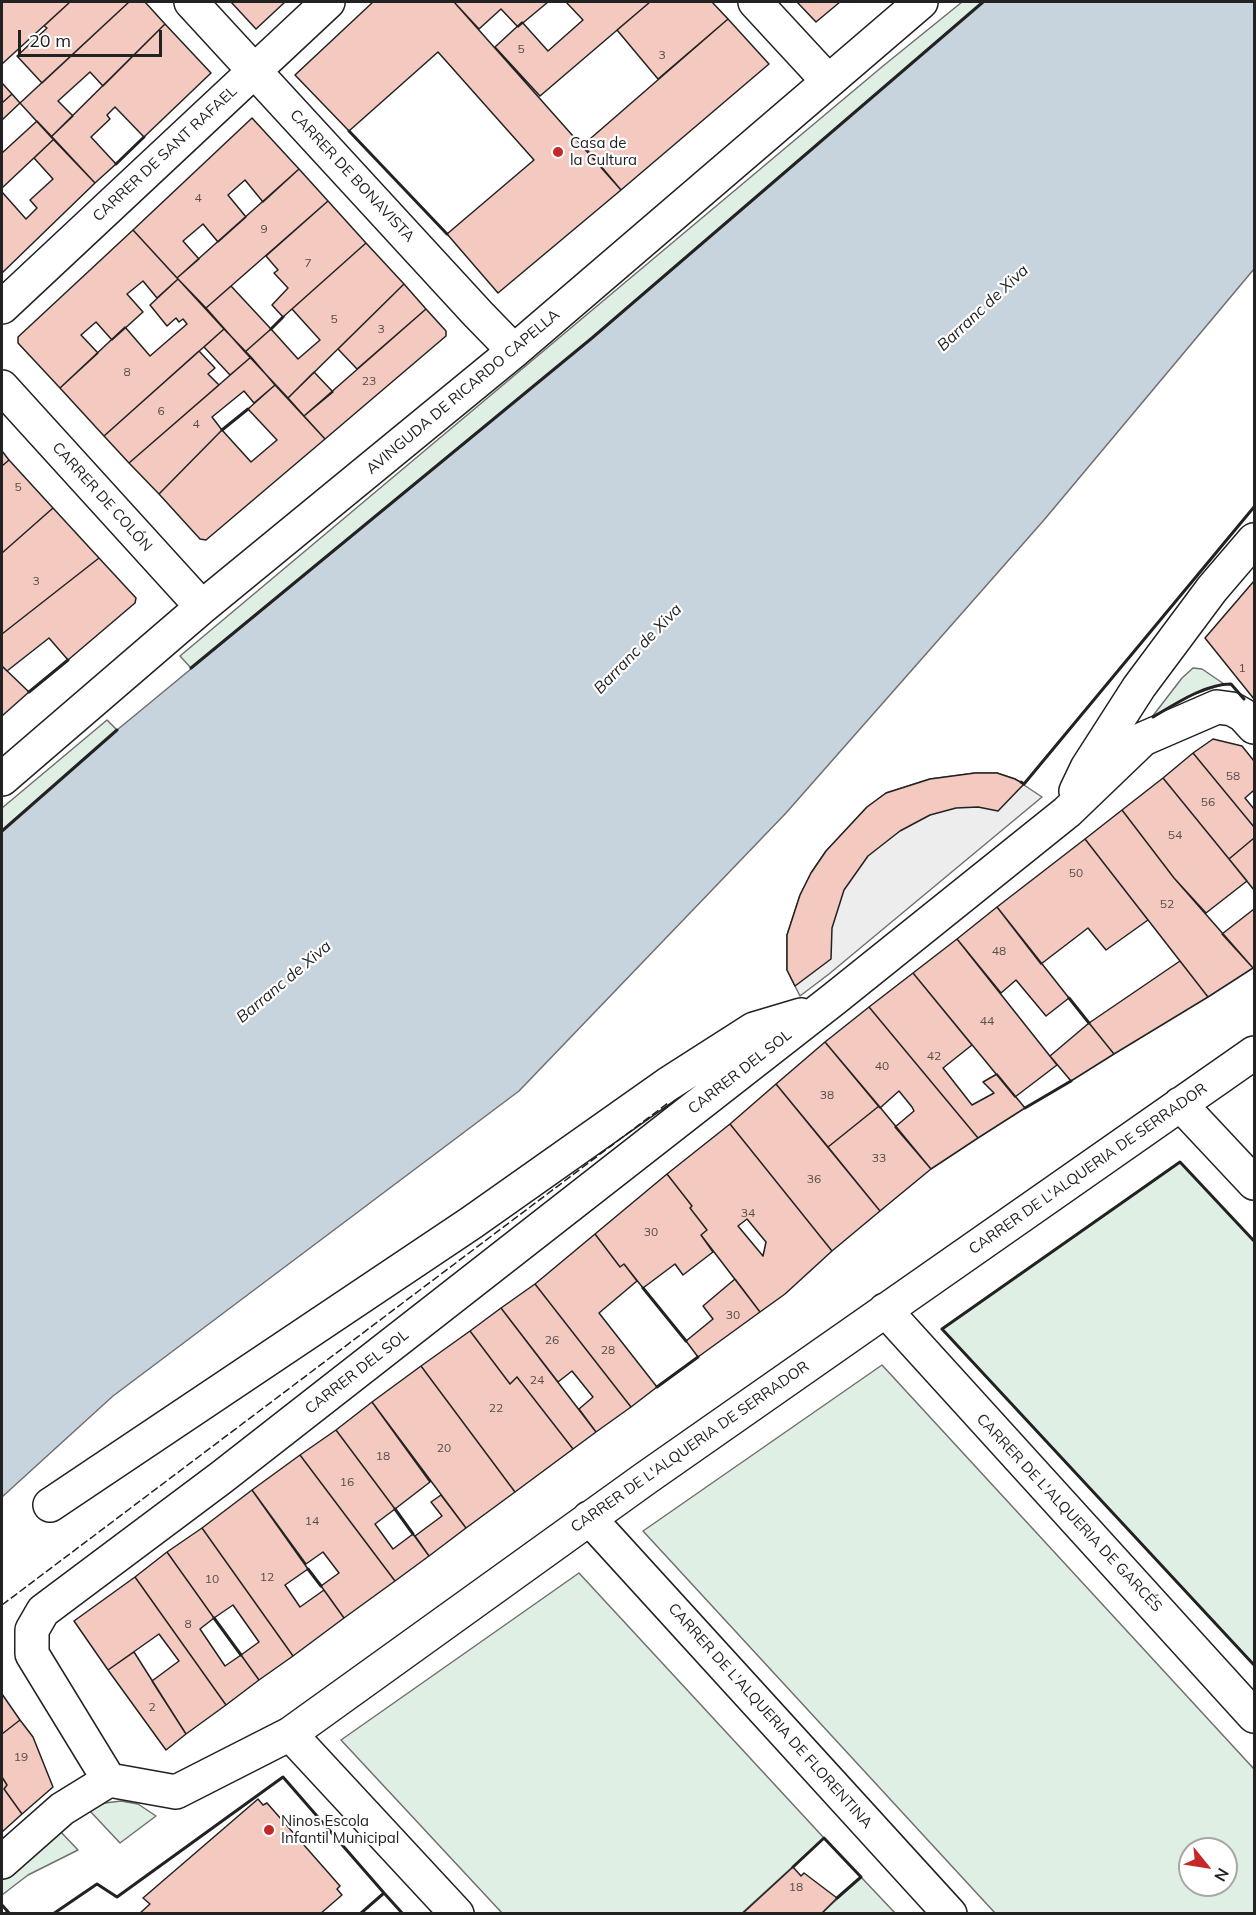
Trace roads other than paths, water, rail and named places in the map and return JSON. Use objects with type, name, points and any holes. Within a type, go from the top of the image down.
[{"type":"street","name":"CARRER DE BONAVISTA","points":[[191,2],[514,351]]},
{"type":"street","name":"CARRER DE SANT RAFAEL","points":[[2,307],[328,2]]},
{"type":"street","points":[[755,2],[828,81]]},
{"type":"street","name":"AVINGUDA DE RICARDO CAPELLA","points":[[2,779],[202,607],[514,351],[921,2]]},
{"type":"street","name":"CARRER DE COLÓN","points":[[2,387],[202,607]]},
{"type":"street","points":[[1067,812],[1087,768],[1139,687],[1212,589],[1254,540]]},
{"type":"street","name":"CARRER DEL SOL","points":[[109,1780],[32,1654],[32,1630],[43,1611],[231,1470],[820,1009],[1067,812],[1143,739],[1217,707],[1232,709],[1243,715],[1254,728]]},
{"type":"street","name":"CARRER DEL SOL","points":[[50,1505],[471,1224],[668,1084],[754,1029],[820,1009]]},
{"type":"street","name":"CARRER DE L'ALQUERIA DE SERRADOR","points":[[109,1780],[176,1792],[290,1734],[589,1518],[1254,1053]]},
{"type":"street","points":[[1180,1104],[1254,1184]]},
{"type":"street","name":"CARRER DE L'ALQUERIA DE GARCÉS","points":[[885,1311],[1254,1716]]},
{"type":"street","name":"CARRER DE L'ALQUERIA DE FLORENTINA","points":[[589,1518],[950,1914]]},
{"type":"street","points":[[290,1734],[457,1914]]},
{"type":"street","points":[[2,1862],[63,1809],[109,1780]]},
{"type":"water","name":"Barranc de Xiva","points":[[983,2],[1254,2],[1254,269],[1044,520],[786,813],[519,1091],[113,1396],[2,1497],[2,831],[117,730],[592,338]]},
{"type":"place","name":"Casa de la Cultura","points":[[558,152]]},
{"type":"place","name":"Ninos Escola Infantil Municipal","points":[[269,1830]]}]
